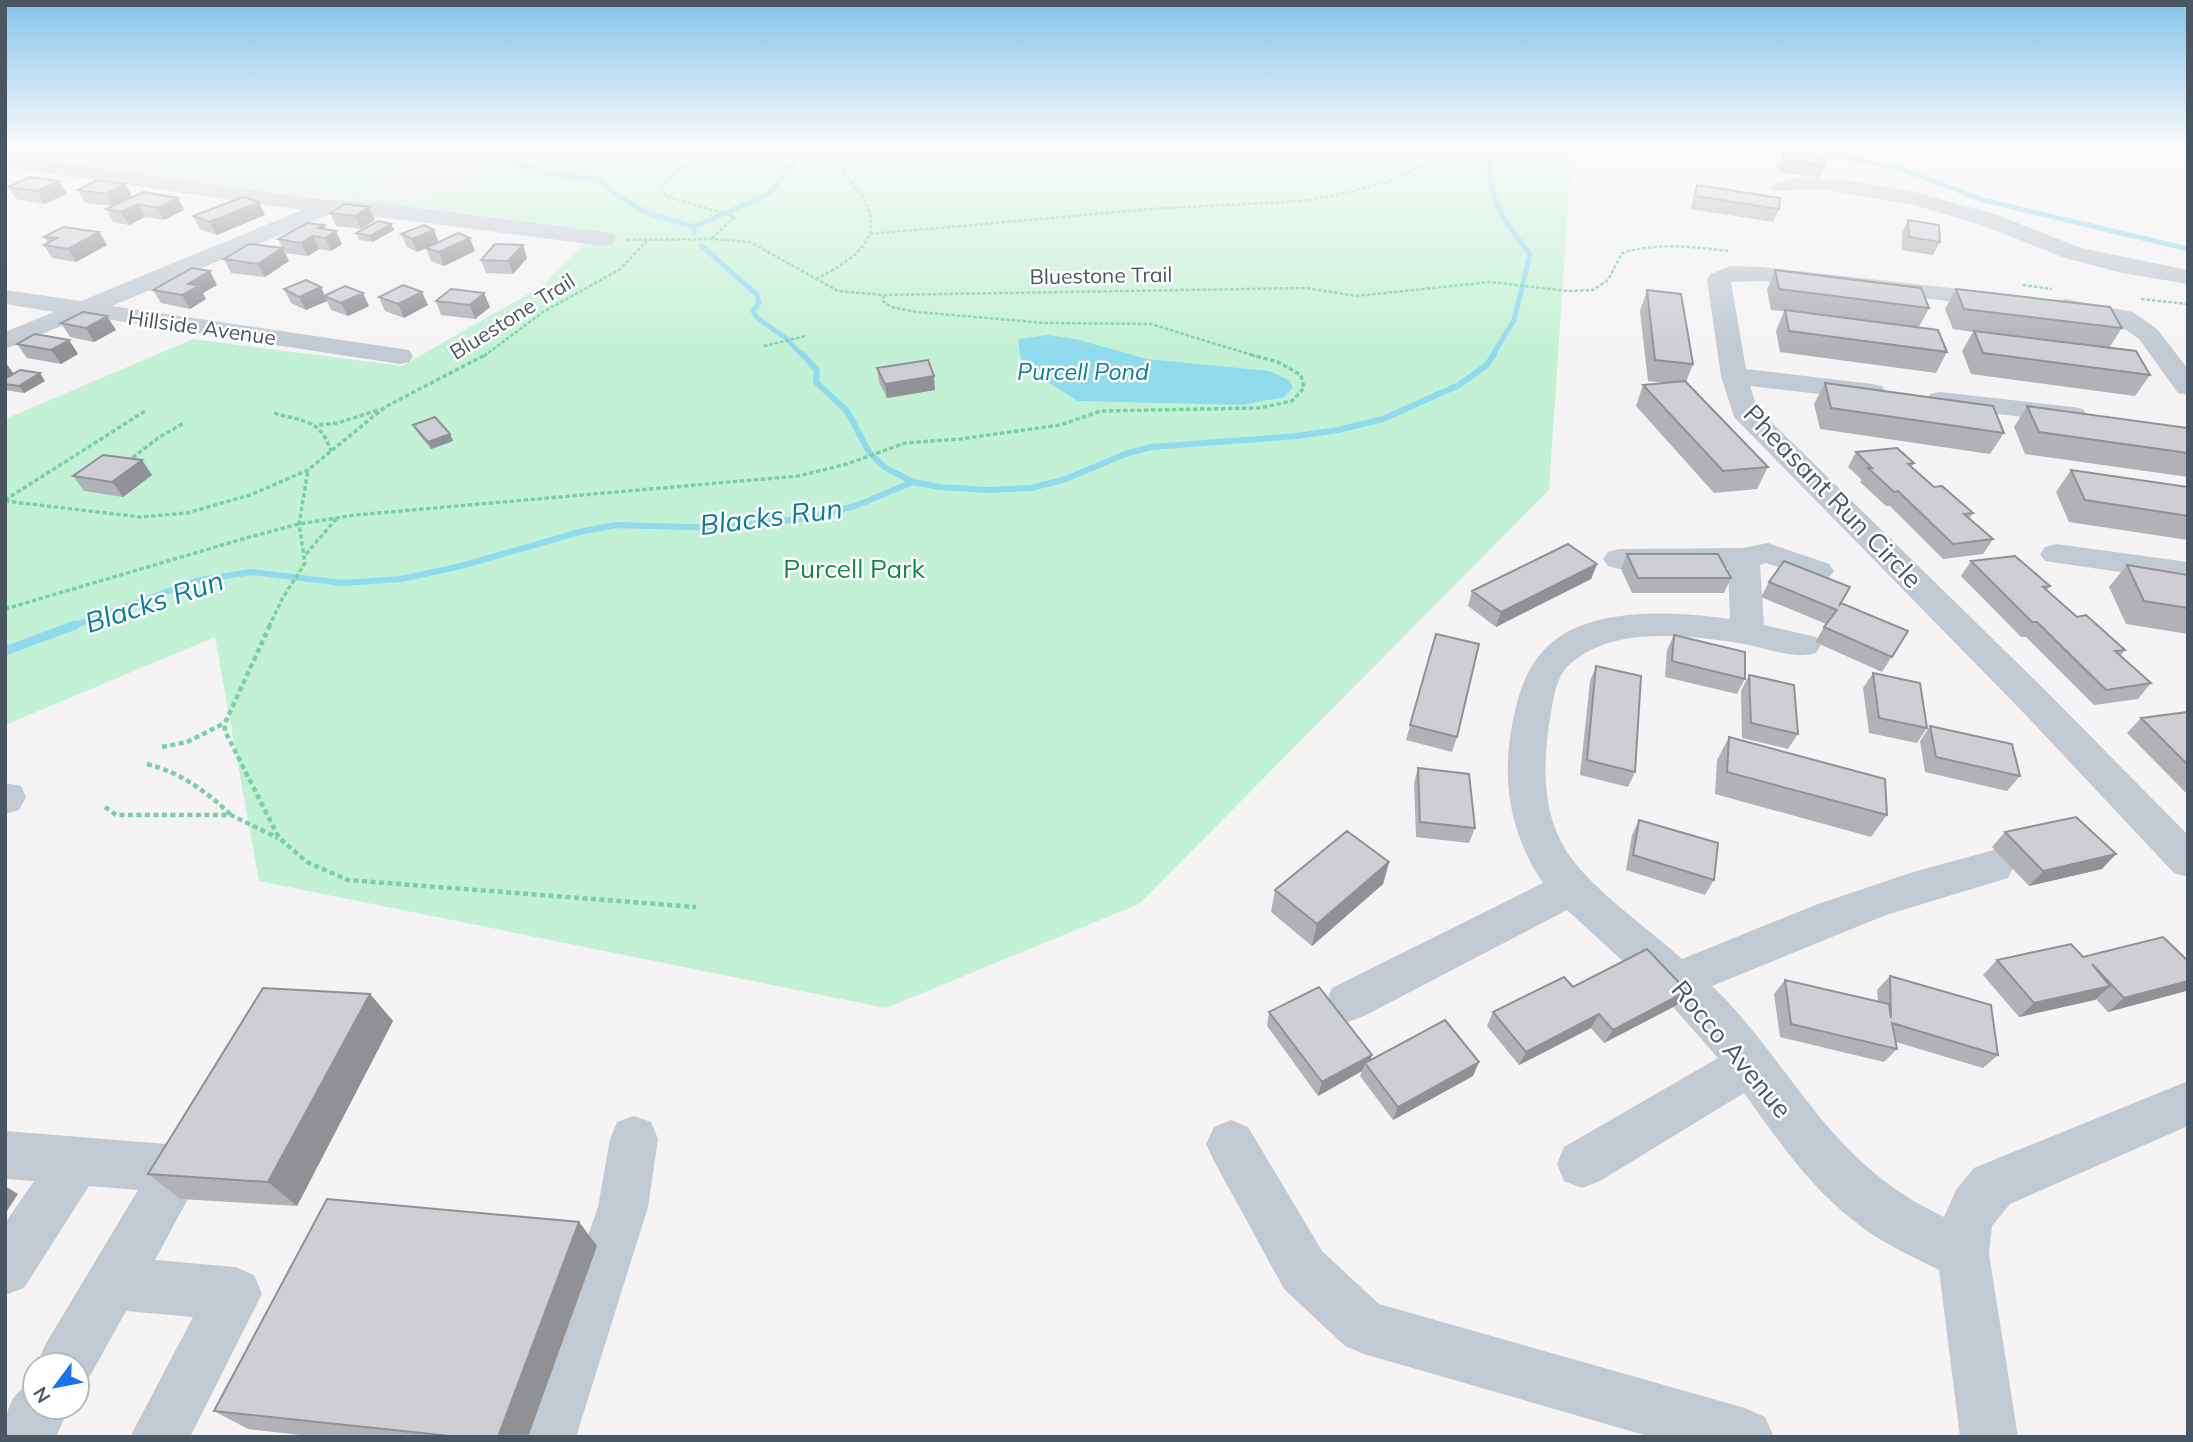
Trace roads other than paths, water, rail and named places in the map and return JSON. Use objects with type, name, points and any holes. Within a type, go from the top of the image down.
[{"type":"street","points":[[5,341],[312,214]]},
{"type":"street","points":[[413,214],[605,239]]},
{"type":"street","points":[[1973,214],[2065,251],[2119,265],[2188,277]]},
{"type":"street","name":"Pheasant Run Circle","points":[[2188,387],[2148,334],[2124,317],[2093,309],[1755,274],[1730,273],[1719,279],[1734,376],[1744,411],[2033,699],[2188,861]]},
{"type":"street","name":"Hillside Avenue","points":[[5,297],[400,356]]},
{"type":"street","points":[[1734,376],[2105,419]]},
{"type":"street","points":[[1619,559],[1743,558],[1768,553],[1818,571]]},
{"type":"street","points":[[2056,554],[2188,572]]},
{"type":"street","points":[[1743,558],[1748,632]]},
{"type":"street","name":"Rocco Avenue","points":[[1804,645],[1748,632],[1686,625],[1628,628],[1588,639],[1568,648],[1553,661],[1541,681],[1535,703],[1525,756],[1525,783],[1531,811],[1552,864],[1571,888],[1677,981],[1711,1016],[1799,1131],[1860,1194],[1896,1220],[1963,1254]]},
{"type":"street","points":[[1677,981],[1833,916],[1994,866]]},
{"type":"street","points":[[1348,1002],[1571,888]]},
{"type":"street","points":[[1582,1164],[1749,1065]]},
{"type":"street","points":[[1989,1437],[1963,1254],[1969,1216],[1980,1197],[1992,1186],[2188,1103]]},
{"type":"street","points":[[547,1437],[624,1206],[634,1139]]},
{"type":"street","points":[[1231,1144],[1303,1270],[1364,1327],[1625,1399],[1745,1437]]},
{"type":"street","points":[[5,1155],[179,1169],[73,1351]]},
{"type":"street","points":[[5,1269],[77,1161]]},
{"type":"street","points":[[113,1283],[235,1294],[159,1437]]},
{"type":"street","points":[[24,1437],[33,1421]]},
{"type":"water","name":"Purcell Pond","points":[[1047,335],[1075,339],[1147,359],[1269,371],[1289,380],[1293,388],[1284,397],[1243,405],[1078,401],[1022,366],[1018,339]]},
{"type":"waterway","points":[[652,214],[693,227]]},
{"type":"waterway","points":[[693,227],[722,214]]},
{"type":"waterway","name":"Blacks Run","points":[[1492,356],[1514,320],[1530,254],[1502,214]]},
{"type":"waterway","name":"Blacks Run","points":[[2043,214],[2188,249]]},
{"type":"waterway","points":[[693,227],[694,233]]},
{"type":"waterway","points":[[701,245],[757,295],[759,303],[753,311],[757,318],[786,338],[803,356]]},
{"type":"waterway","points":[[802,354],[817,370],[816,382],[847,411],[869,452],[884,467],[913,482]]},
{"type":"waterway","name":"Blacks Run","points":[[913,482],[940,487],[988,490],[1031,488],[1066,479],[1125,454],[1151,447],[1297,436],[1338,430],[1383,419],[1459,385],[1487,365],[1494,354]]},
{"type":"waterway","name":"Blacks Run","points":[[70,627],[199,580],[252,572],[342,583],[401,579],[461,566],[583,531],[617,525],[719,528],[807,518],[855,506],[913,482]]},
{"type":"waterway","name":"Blacks Run","points":[[5,651],[75,625]]},
{"type":"park label","name":"Purcell Park","points":[[854,568]]}]
